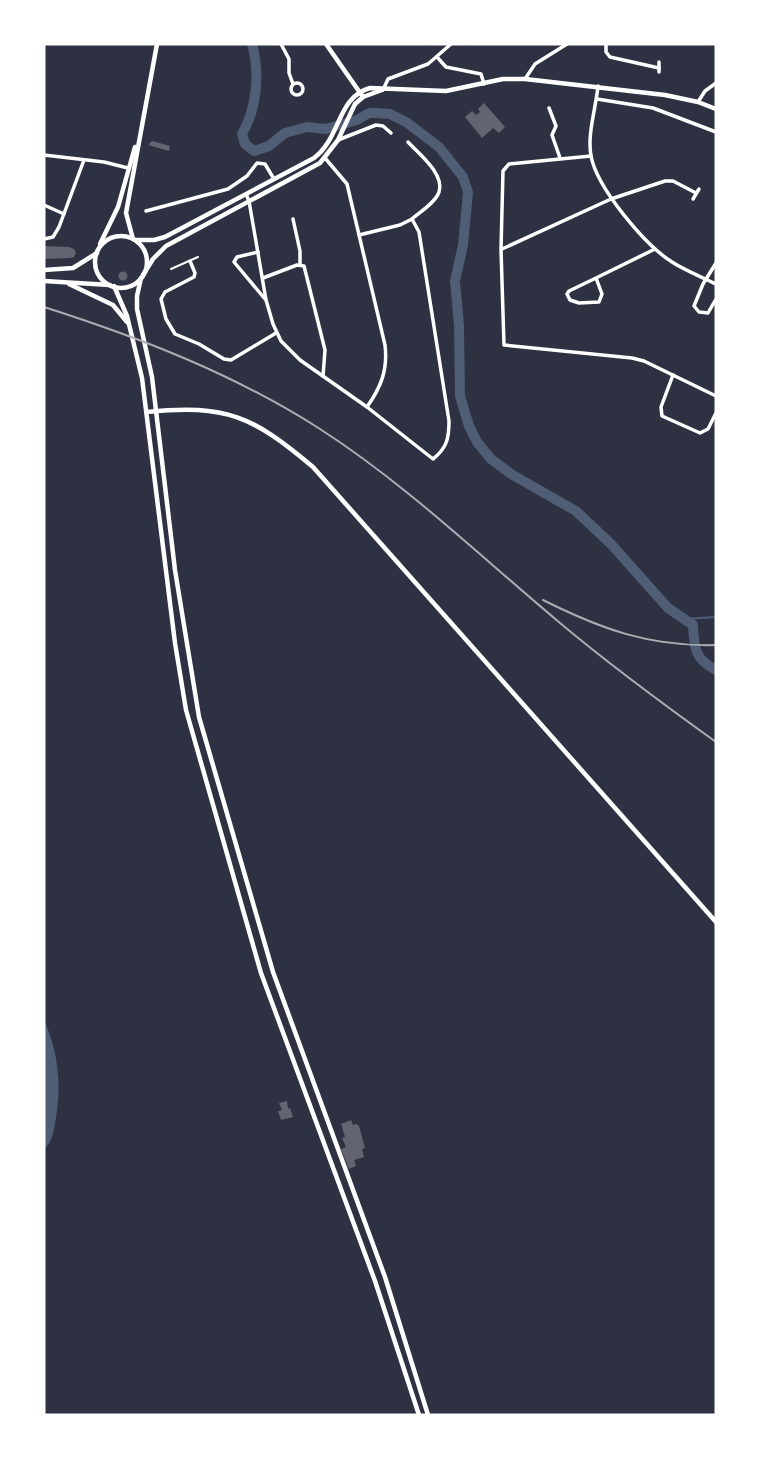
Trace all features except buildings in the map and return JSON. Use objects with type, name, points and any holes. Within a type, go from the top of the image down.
[{"type":"main road","points":[[156,44],[131,169],[126,213],[134,239],[146,256],[136,303],[157,411],[190,674],[199,717],[273,972],[385,1277],[429,1415]]},
{"type":"main road","points":[[326,44],[363,97]]},
{"type":"main road","points":[[44,270],[74,268],[103,243],[116,236],[160,239],[274,179],[320,153],[336,131],[348,103],[359,92],[370,88],[446,90],[503,79],[525,79],[660,94],[698,102],[716,109]]},
{"type":"main road","points":[[44,281],[128,286],[142,277],[157,254],[166,246],[325,158],[338,140],[355,104],[363,97],[383,90]]},
{"type":"main road","points":[[320,153],[325,158]]},
{"type":"main road","points":[[131,169],[118,207],[98,250],[97,271],[102,279],[113,286],[131,328],[140,366],[182,691],[261,974],[375,1280],[419,1415]]},
{"type":"main road","points":[[69,284],[113,305],[131,328]]},
{"type":"main road","points":[[146,412],[212,410],[246,420],[283,441],[313,467],[716,922]]},
{"type":"main road","points":[[157,493],[166,492]]},
{"type":"main road","points":[[205,777],[215,774]]},
{"type":"street","points":[[281,44],[289,59],[289,73],[293,84]]},
{"type":"street","points":[[383,90],[391,77],[418,69],[451,44]]},
{"type":"street","points":[[525,79],[535,64],[567,44]]},
{"type":"street","points":[[606,44],[606,52],[610,57],[659,70],[659,62]]},
{"type":"street","points":[[437,57],[446,67],[481,75],[484,84]]},
{"type":"street","points":[[698,102],[705,92],[716,84]]},
{"type":"street","points":[[598,86],[590,144],[591,156],[611,199],[655,249],[673,263],[716,284]]},
{"type":"street","points":[[597,99],[653,108],[716,132]]},
{"type":"street","points":[[550,108],[556,125],[552,135],[561,158]]},
{"type":"street","points":[[338,140],[376,125],[383,125],[391,132]]},
{"type":"street","points":[[359,235],[400,225],[412,219],[439,194],[440,184],[436,174],[408,142]]},
{"type":"street","points":[[44,155],[131,169]]},
{"type":"street","points":[[591,156],[506,166],[501,178],[504,345],[620,356],[644,361],[716,396]]},
{"type":"street","points":[[325,158],[347,184],[386,357],[382,381],[368,407]]},
{"type":"street","points":[[44,239],[53,237],[84,160]]},
{"type":"street","points":[[146,211],[228,190],[247,176],[257,163],[265,164],[274,179]]},
{"type":"street","points":[[501,249],[611,199],[669,180],[698,191],[694,199]]},
{"type":"street","points":[[246,194],[266,300],[276,333],[292,354],[368,407],[433,459],[445,448],[448,441],[449,421],[424,251],[412,219]]},
{"type":"street","points":[[44,205],[64,214]]},
{"type":"street","points":[[293,219],[300,264],[305,269],[326,350],[323,376]]},
{"type":"street","points":[[596,278],[603,294],[599,302],[579,303],[570,300],[567,294],[569,291],[655,249]]},
{"type":"street","points":[[258,252],[237,257],[234,262],[266,300]]},
{"type":"street","points":[[190,261],[194,277],[165,292],[161,299],[166,319],[175,334],[231,360],[276,333]]},
{"type":"street","points":[[716,263],[695,301],[695,310],[708,313],[716,299]]},
{"type":"street","points":[[262,278],[300,264]]},
{"type":"street","points":[[673,375],[661,407],[662,416],[700,433],[708,429],[716,413]]},
{"type":"lane","points":[[171,269],[198,257]]},
{"type":"water","points":[[44,1020],[53,1045],[59,1084],[54,1131],[44,1149]]},
{"type":"waterway","points":[[252,44],[256,90],[251,113],[242,134],[245,144],[254,151],[269,146],[285,133],[307,127],[326,129],[357,120],[369,113],[390,114],[406,122],[439,147],[463,177],[468,192],[463,245],[455,281],[460,396],[477,442],[491,459],[511,474],[576,511],[611,544],[668,608],[693,625],[699,657],[716,670]]},
{"type":"waterway","points":[[685,619],[716,617]]},
{"type":"railway","points":[[44,307],[116,331],[220,374],[320,429],[383,474],[443,522],[598,654],[716,742]]},
{"type":"railway","points":[[543,600],[585,620],[626,634],[669,643],[716,645]]}]
